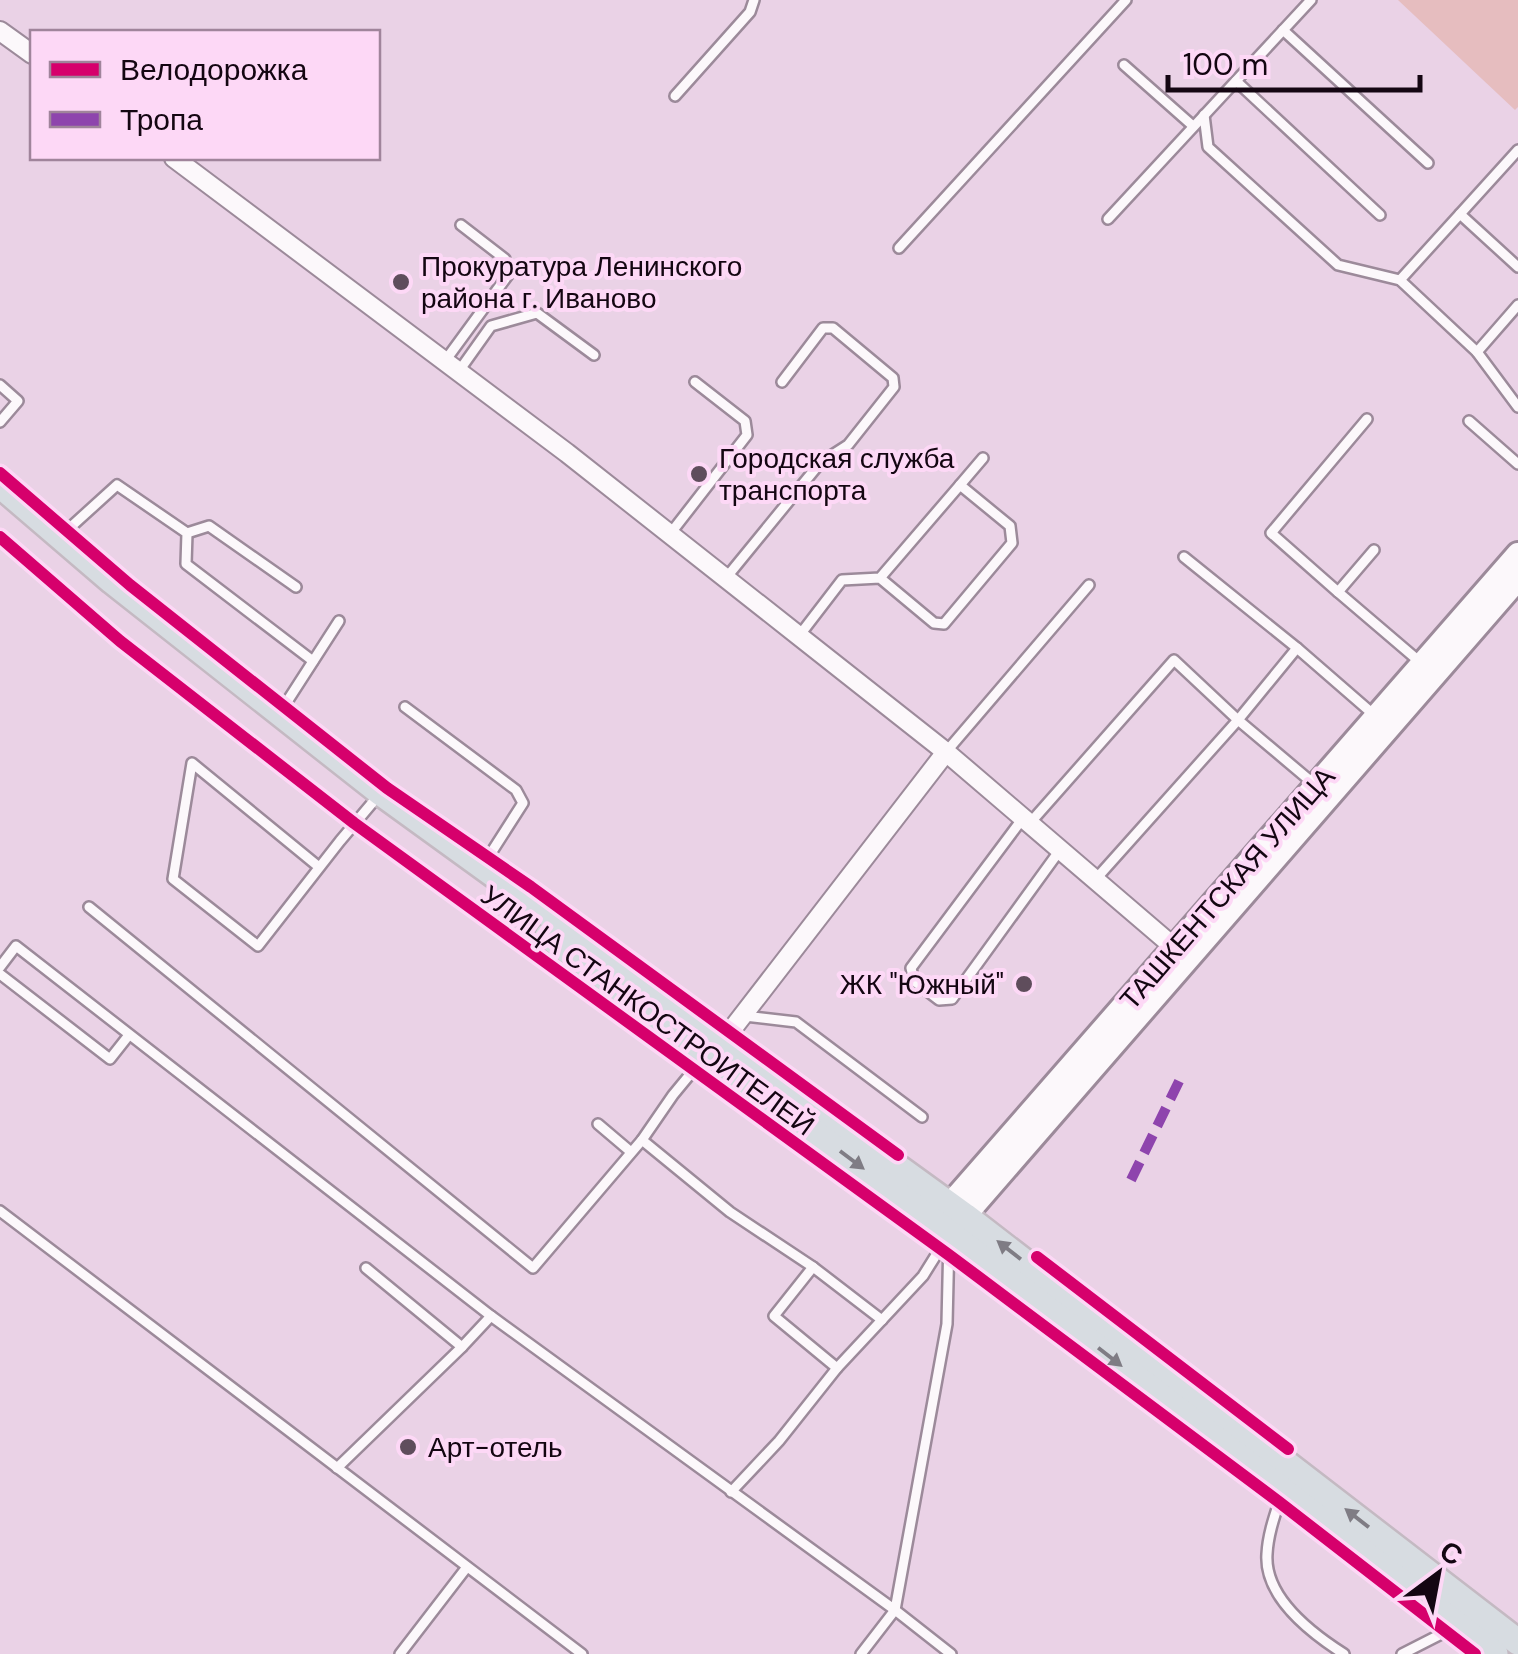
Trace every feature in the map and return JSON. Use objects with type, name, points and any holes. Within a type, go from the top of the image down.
[{"type":"main road","name":"УЛИЦА СТАНКОСТРОИТЕЛЕЙ","points":[[0,484],[112,582],[280,713],[375,799],[482,866],[715,1047]]},
{"type":"main road","name":"УЛИЦА СТАНКОСТРОИТЕЛЕЙ","points":[[0,501],[104,592],[375,799],[950,1219],[1518,1642]]},
{"type":"main road","name":"ТАШКЕНТСКАЯ УЛИЦА","points":[[950,1219],[1428,670],[1518,554]]},
{"type":"main road","name":"ТАШКЕНТСКАЯ УЛИЦА","points":[[1211,920],[1316,786],[1376,717],[1518,580]]},
{"type":"main road","name":"УЛИЦА СТАНКОСТРОИТЕЛЕЙ","points":[[950,1219],[1282,1490],[1495,1654]]},
{"type":"street","points":[[0,31],[30,53]]},
{"type":"street","points":[[177,160],[726,578],[946,752],[1182,953]]},
{"type":"street","points":[[715,1047],[946,752]]},
{"type":"lane","points":[[676,96],[750,12],[754,0]]},
{"type":"lane","points":[[899,248],[1126,0]]},
{"type":"lane","points":[[1108,219],[1312,0]]},
{"type":"lane","points":[[1283,30],[1428,163]]},
{"type":"lane","points":[[1124,65],[1193,126]]},
{"type":"lane","points":[[1236,81],[1380,214]]},
{"type":"lane","points":[[1204,115],[1208,147],[1338,264],[1400,280],[1477,352],[1518,407]]},
{"type":"lane","points":[[1400,280],[1518,150]]},
{"type":"lane","points":[[1460,214],[1518,267]]},
{"type":"lane","points":[[452,366],[508,275],[505,259],[462,225]]},
{"type":"lane","points":[[1477,352],[1518,305]]},
{"type":"lane","points":[[452,366],[491,326],[537,314],[594,355]]},
{"type":"lane","points":[[726,578],[820,463],[848,445],[894,387],[893,378],[834,328],[823,328],[782,382]]},
{"type":"lane","points":[[670,534],[747,435],[745,422],[695,382]]},
{"type":"lane","points":[[0,385],[18,401],[0,422]]},
{"type":"lane","points":[[1367,418],[1271,533],[1428,670]]},
{"type":"lane","points":[[1469,421],[1518,464]]},
{"type":"lane","points":[[880,578],[982,458]]},
{"type":"lane","points":[[799,636],[842,580],[880,578],[934,623],[944,624],[1012,542],[1010,526],[960,484]]},
{"type":"lane","points":[[60,536],[117,485],[186,534]]},
{"type":"lane","points":[[186,534],[208,526],[296,587]]},
{"type":"lane","points":[[186,534],[186,564],[313,660]]},
{"type":"lane","points":[[1338,592],[1374,550]]},
{"type":"lane","points":[[1184,557],[1376,717]]},
{"type":"lane","points":[[946,752],[1089,585]]},
{"type":"lane","points":[[280,713],[339,621]]},
{"type":"lane","points":[[1095,880],[1297,648]]},
{"type":"lane","points":[[1060,850],[952,1000],[939,1000],[914,980],[911,968],[1026,821],[1174,660],[1316,786]]},
{"type":"lane","points":[[405,707],[516,790],[524,803],[482,866]]},
{"type":"lane","points":[[319,868],[192,763],[174,879],[258,946],[375,799]]},
{"type":"lane","points":[[89,907],[533,1268],[715,1047]]},
{"type":"lane","points":[[0,967],[16,946],[491,1316],[952,1654]]},
{"type":"lane","points":[[0,974],[110,1060],[129,1034]]},
{"type":"lane","points":[[742,1016],[796,1022],[922,1117]]},
{"type":"lane","points":[[598,1124],[631,1152]]},
{"type":"lane","points":[[642,1140],[730,1212],[813,1267],[882,1320]]},
{"type":"lane","points":[[0,1212],[582,1654]]},
{"type":"lane","points":[[731,1492],[780,1441],[837,1368],[923,1276],[950,1219]]},
{"type":"lane","points":[[861,1654],[894,1610],[947,1324],[950,1219]]},
{"type":"lane","points":[[813,1267],[774,1316],[837,1368]]},
{"type":"lane","points":[[366,1268],[462,1346]]},
{"type":"lane","points":[[337,1468],[491,1316]]},
{"type":"lane","points":[[1282,1490],[1266,1556],[1269,1580],[1287,1609],[1344,1654]]},
{"type":"lane","points":[[400,1654],[467,1567]]},
{"type":"lane","points":[[1402,1654],[1457,1625]]},
{"type":"shaded area","points":[[1398,0],[1518,0],[1518,107],[1515,110]]},
{"type":"marked path","points":[[1131,1180],[1183,1073]]},
{"type":"cycle path","points":[[0,473],[130,585],[387,788],[531,887],[898,1155]]},
{"type":"cycle path","points":[[0,537],[120,641],[354,823],[949,1255],[1475,1654]]},
{"type":"cycle path","points":[[1037,1257],[1288,1449]]},
{"type":"place","name":"Прокуратура Ленинского района г. Иваново","points":[[401,282]]},
{"type":"place","name":"Городская служба транспорта","points":[[699,474]]},
{"type":"place","name":"ЖК \"Южный\"","points":[[1024,984]]},
{"type":"place","name":"Арт-отель","points":[[408,1447]]}]
